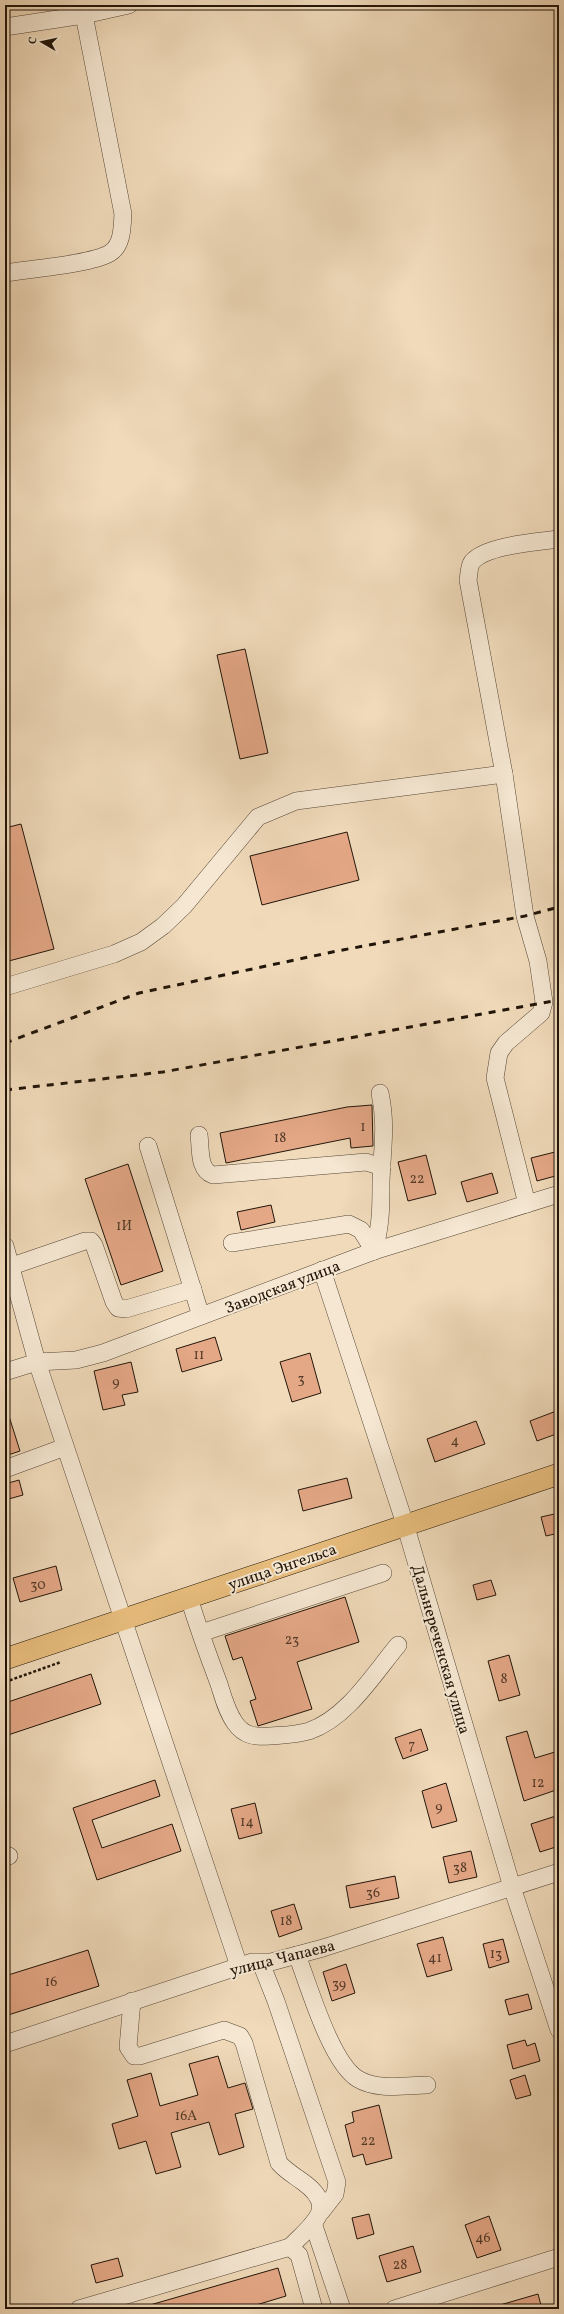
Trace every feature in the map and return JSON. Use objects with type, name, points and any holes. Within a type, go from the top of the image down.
[{"type":"main road","name":"улица Энгельса","points":[[5,1660],[405,1524],[559,1474]]},
{"type":"street","points":[[5,27],[84,15],[129,5]]},
{"type":"street","points":[[5,273],[92,260],[112,253],[122,236],[123,214],[84,15]]},
{"type":"street","points":[[527,1204],[495,1078],[495,1066],[499,1053],[506,1042],[541,1013],[544,1002],[538,961],[525,916],[504,774],[468,580],[472,563],[480,556],[493,550],[559,539]]},
{"type":"street","points":[[5,987],[114,954],[142,942],[163,926],[184,906],[258,817],[276,809],[296,801],[504,774]]},
{"type":"street","points":[[374,1251],[382,1207],[382,1167],[385,1115],[380,1093]]},
{"type":"street","points":[[199,1135],[203,1168],[206,1173],[213,1175],[355,1162],[366,1162],[382,1167]]},
{"type":"street","points":[[148,1146],[201,1316]]},
{"type":"street","name":"Заводская улица","points":[[5,1372],[37,1362],[91,1357],[374,1251],[559,1194]]},
{"type":"street","points":[[232,1243],[349,1224],[361,1230],[374,1251]]},
{"type":"street","points":[[12,1266],[85,1241],[91,1241],[94,1244],[114,1302],[118,1308],[126,1309],[193,1289]]},
{"type":"street","points":[[5,1246],[12,1266],[37,1362],[122,1620],[239,1966]]},
{"type":"street","name":"Дальнереченская улица","points":[[322,1270],[405,1524],[512,1887],[559,2030]]},
{"type":"street","points":[[5,1469],[65,1447]]},
{"type":"street","points":[[201,1632],[383,1572]]},
{"type":"street","points":[[189,1598],[235,1723],[242,1731],[251,1736],[293,1734],[309,1731],[322,1724],[342,1709],[355,1696],[398,1645]]},
{"type":"street","name":"улица Чапаева","points":[[5,2044],[239,1966],[252,1962],[261,1963],[297,1955],[559,1872]]},
{"type":"street","points":[[297,1955],[334,2050],[346,2068],[358,2079],[374,2085],[427,2085]]},
{"type":"street","points":[[80,2309],[290,2247],[335,2194],[337,2182],[335,2175],[279,2008],[261,1963]]},
{"type":"street","points":[[132,2001],[128,2047],[134,2056],[140,2056],[224,2030],[240,2036],[244,2043],[279,2163],[318,2195],[317,2217],[342,2309]]},
{"type":"street","points":[[290,2247],[299,2255],[314,2309]]},
{"type":"street","points":[[394,2309],[559,2257]]},
{"type":"building","points":[[245,649],[268,753],[240,759],[217,655]]},
{"type":"building","points":[[21,824],[54,949],[5,962],[5,828]]},
{"type":"building","points":[[347,832],[359,880],[262,905],[250,856]]},
{"type":"building","points":[[372,1105],[373,1146],[351,1148],[350,1138],[226,1163],[220,1133],[347,1107]]},
{"type":"building","points":[[559,1151],[559,1175],[537,1181],[531,1158]]},
{"type":"building","points":[[426,1155],[436,1194],[408,1201],[398,1162]]},
{"type":"building","points":[[128,1164],[163,1271],[121,1285],[85,1179]]},
{"type":"building","points":[[492,1173],[498,1193],[467,1202],[461,1182]]},
{"type":"building","points":[[271,1205],[275,1222],[241,1230],[237,1212]]},
{"type":"building","points":[[215,1337],[222,1360],[182,1372],[176,1349]]},
{"type":"building","points":[[310,1353],[321,1393],[292,1402],[280,1362]]},
{"type":"building","points":[[131,1362],[138,1392],[122,1395],[125,1405],[103,1410],[94,1371]]},
{"type":"building","points":[[559,1410],[559,1433],[537,1441],[530,1421]]},
{"type":"building","points":[[5,1413],[8,1413],[20,1451],[5,1456]]},
{"type":"building","points":[[476,1421],[485,1444],[435,1462],[427,1439]]},
{"type":"building","points":[[347,1478],[352,1498],[303,1511],[298,1490]]},
{"type":"building","points":[[19,1480],[23,1495],[5,1500],[5,1484]]},
{"type":"building","points":[[559,1513],[559,1533],[546,1536],[541,1517]]},
{"type":"building","points":[[56,1566],[62,1590],[20,1602],[13,1578]]},
{"type":"building","points":[[491,1580],[496,1595],[477,1600],[473,1585]]},
{"type":"building","points":[[345,1597],[359,1642],[297,1662],[312,1709],[258,1726],[250,1701],[256,1699],[242,1657],[233,1660],[225,1636]]},
{"type":"building","points":[[509,1655],[520,1695],[499,1701],[488,1661]]},
{"type":"building","points":[[91,1674],[101,1704],[5,1736],[5,1703]]},
{"type":"building","points":[[421,1729],[428,1750],[403,1759],[395,1738]]},
{"type":"building","points":[[527,1731],[535,1758],[555,1752],[559,1763],[559,1789],[524,1801],[506,1737]]},
{"type":"building","points":[[155,1780],[160,1796],[92,1820],[102,1848],[172,1824],[181,1851],[97,1880],[73,1808]]},
{"type":"building","points":[[446,1783],[457,1821],[432,1828],[422,1791]]},
{"type":"building","points":[[255,1803],[262,1833],[239,1839],[231,1809]]},
{"type":"building","points":[[559,1815],[559,1846],[540,1852],[531,1824]]},
{"type":"building","points":[[471,1851],[477,1877],[449,1883],[443,1857]]},
{"type":"building","points":[[395,1876],[399,1898],[350,1908],[346,1886]]},
{"type":"building","points":[[294,1904],[302,1929],[279,1937],[271,1911]]},
{"type":"building","points":[[443,1937],[452,1970],[427,1977],[417,1944]]},
{"type":"building","points":[[503,1939],[509,1962],[489,1968],[483,1944]]},
{"type":"building","points":[[88,1950],[99,1986],[5,2016],[5,1976]]},
{"type":"building","points":[[346,1964],[355,1993],[332,2001],[323,1972]]},
{"type":"building","points":[[528,1994],[532,2009],[509,2015],[505,2000]]},
{"type":"building","points":[[525,2040],[527,2046],[535,2043],[540,2061],[513,2069],[507,2045]]},
{"type":"building","points":[[218,2056],[228,2088],[245,2083],[253,2109],[235,2114],[244,2147],[219,2155],[209,2122],[171,2133],[181,2167],[156,2174],[146,2141],[119,2149],[112,2124],[138,2116],[127,2080],[151,2073],[160,2106],[198,2095],[189,2064]]},
{"type":"building","points":[[525,2075],[531,2095],[516,2099],[510,2080]]},
{"type":"building","points":[[379,2105],[392,2158],[366,2165],[363,2154],[353,2157],[345,2125],[354,2122],[352,2112]]},
{"type":"building","points":[[369,2214],[374,2234],[357,2239],[352,2218]]},
{"type":"building","points":[[489,2216],[501,2250],[477,2258],[465,2225]]},
{"type":"building","points":[[413,2246],[421,2272],[387,2282],[379,2256]]},
{"type":"building","points":[[118,2258],[123,2276],[96,2283],[91,2265]]},
{"type":"building","points":[[278,2268],[286,2296],[243,2309],[150,2309],[150,2305]]},
{"type":"building","points":[[538,2294],[542,2309],[500,2309],[500,2305]]},
{"type":"railway","points":[[5,1043],[139,993],[337,951],[525,916],[559,907]]},
{"type":"railway","points":[[5,1090],[163,1072],[559,1000]]}]
